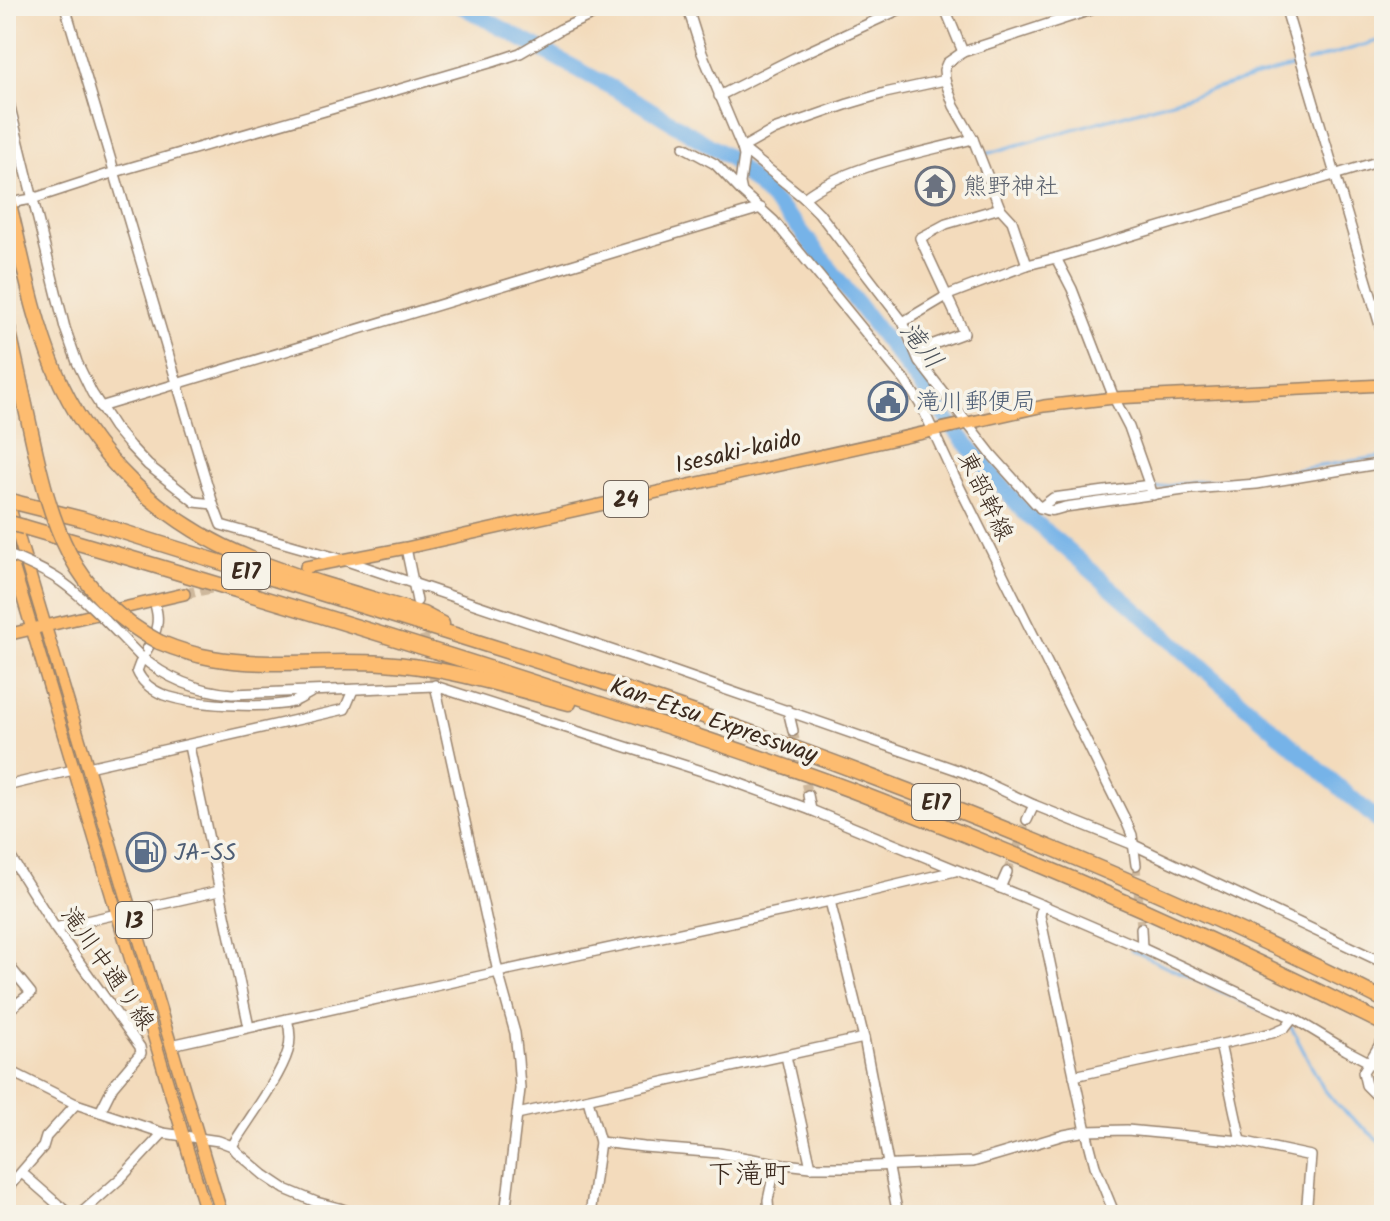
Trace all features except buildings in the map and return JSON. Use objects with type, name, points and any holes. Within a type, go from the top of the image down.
[{"type":"highway","points":[[11,197],[38,322],[54,369],[88,431],[137,488],[175,519],[218,544],[249,558],[423,614],[474,641]]},
{"type":"highway","points":[[6,318],[47,500],[64,545],[80,574],[108,607],[128,623],[148,649],[243,662],[415,666],[461,674],[693,735]]},
{"type":"highway","name":"Kan-Etsu Expressway","points":[[10,499],[474,641],[870,776],[1011,831],[1250,935],[1384,1000]]},
{"type":"highway","name":"Kan-Etsu Expressway","points":[[6,522],[466,660],[863,795],[1021,858],[1231,949],[1384,1024]]},
{"type":"main road","name":"24","points":[[964,423],[1044,406],[1114,398],[1384,385]]},
{"type":"main road","name":"Isesaki-kaido","points":[[306,567],[406,548],[964,423]]},
{"type":"main road","name":"13","points":[[10,499],[45,626],[222,1215]]},
{"type":"main road","name":"13","points":[[6,542],[207,1215]]},
{"type":"main road","points":[[6,635],[184,594]]},
{"type":"street","points":[[65,6],[221,525],[344,560],[963,772],[1034,805],[1134,845],[1384,963]]},
{"type":"street","points":[[11,197],[32,199],[493,62],[522,52],[561,29],[611,6]]},
{"type":"street","points":[[687,6],[702,53],[742,148],[741,188]]},
{"type":"street","points":[[719,96],[907,6]]},
{"type":"street","points":[[944,6],[963,52]]},
{"type":"street","points":[[1027,265],[1012,221],[1000,208],[973,139],[954,106],[944,70],[947,63],[963,52],[1103,6]]},
{"type":"street","points":[[1285,6],[1384,339]]},
{"type":"street","points":[[742,148],[774,130],[833,109],[885,93],[945,80]]},
{"type":"street","points":[[6,91],[65,328],[77,362],[100,407],[148,465],[195,502],[213,504]]},
{"type":"street","points":[[804,198],[818,187],[869,167],[973,139]]},
{"type":"street","name":"東部幹線","points":[[684,147],[715,164],[761,208],[919,401],[1120,807],[1132,835],[1136,865]]},
{"type":"street","points":[[742,148],[819,213],[903,322],[919,361],[964,423],[1040,508],[1051,512],[1152,490],[1257,484],[1384,463]]},
{"type":"street","points":[[903,322],[948,295],[1027,265],[1384,160]]},
{"type":"street","points":[[100,407],[761,208]]},
{"type":"street","points":[[915,351],[964,333],[920,238],[947,224],[1000,208]]},
{"type":"street","points":[[1056,258],[1072,289],[1152,490]]},
{"type":"street","points":[[406,548],[417,601]]},
{"type":"street","points":[[6,554],[60,581],[148,649],[167,676],[194,688],[232,694],[435,684],[727,779],[811,810],[1142,948],[1384,1070]]},
{"type":"street","points":[[154,601],[158,614],[157,626],[137,671],[141,680],[165,695],[191,701],[271,705],[294,701],[313,692]]},
{"type":"street","points":[[435,684],[498,972],[515,1033],[520,1089],[505,1215]]},
{"type":"street","points":[[88,767],[345,709],[353,690]]},
{"type":"street","points":[[788,710],[793,731]]},
{"type":"street","points":[[189,746],[249,1027]]},
{"type":"street","points":[[6,786],[73,770]]},
{"type":"street","points":[[808,795],[811,810]]},
{"type":"street","points":[[1027,820],[1034,805]]},
{"type":"street","name":"滝川中通り線","points":[[6,850],[55,928],[140,1047],[141,1053],[113,1086],[100,1112]]},
{"type":"street","points":[[171,1045],[955,871]]},
{"type":"street","points":[[1000,888],[1007,872]]},
{"type":"street","points":[[55,928],[219,891]]},
{"type":"street","points":[[830,901],[864,1038],[900,1215]]},
{"type":"street","points":[[1042,905],[1040,916],[1086,1131],[1095,1166],[1115,1215]]},
{"type":"street","points":[[1141,928],[1142,948]]},
{"type":"street","points":[[6,962],[31,993],[6,1012]]},
{"type":"street","points":[[232,1146],[282,1065],[289,1048],[287,1019]]},
{"type":"street","points":[[1074,1076],[1272,1033],[1289,1022]]},
{"type":"street","points":[[517,1114],[864,1038]]},
{"type":"street","points":[[1383,1039],[1363,1072],[1370,1089],[1384,1103]]},
{"type":"street","points":[[1220,1044],[1241,1141]]},
{"type":"street","points":[[786,1056],[811,1167]]},
{"type":"street","points":[[6,1069],[76,1104],[163,1133],[219,1141],[232,1146],[285,1189],[358,1215]]},
{"type":"street","points":[[588,1100],[600,1142],[590,1215]]},
{"type":"street","points":[[6,1190],[43,1147],[46,1137],[76,1104]]},
{"type":"street","points":[[600,1142],[719,1153],[811,1167],[973,1162],[1043,1140],[1086,1131],[1127,1130],[1241,1141],[1311,1156],[1306,1215]]},
{"type":"street","points":[[79,1215],[121,1178],[163,1133]]},
{"type":"street","points":[[769,1215],[768,1200],[776,1163]]},
{"type":"street","points":[[22,1173],[70,1215]]},
{"type":"waterway","name":"滝川","points":[[461,6],[640,103],[730,158],[794,222],[960,436],[1024,512],[1384,826]]},
{"type":"waterway","points":[[1307,62],[1384,39]]},
{"type":"waterway","points":[[986,154],[1298,65]]},
{"type":"waterway","points":[[1153,489],[1384,456]]},
{"type":"waterway","points":[[1090,499],[1145,490]]},
{"type":"waterway","points":[[1018,505],[1035,505]]},
{"type":"waterway","points":[[1131,950],[1285,1021],[1323,1088],[1337,1105],[1384,1145]]},
{"type":"tunnel","points":[[184,594],[266,576]]},
{"type":"tunnel","points":[[421,622],[434,681]]},
{"type":"tunnel","points":[[793,731],[808,795]]},
{"type":"tunnel","points":[[1007,872],[1027,820]]},
{"type":"tunnel","points":[[1136,865],[1141,928]]},
{"type":"place","name":"熊野神社","points":[[935,186]]},
{"type":"place","name":"滝川郵便局","points":[[888,401]]},
{"type":"place","name":"JA-SS","points":[[146,852]]},
{"type":"district","name":"下滝町","points":[[749,1173]]}]
